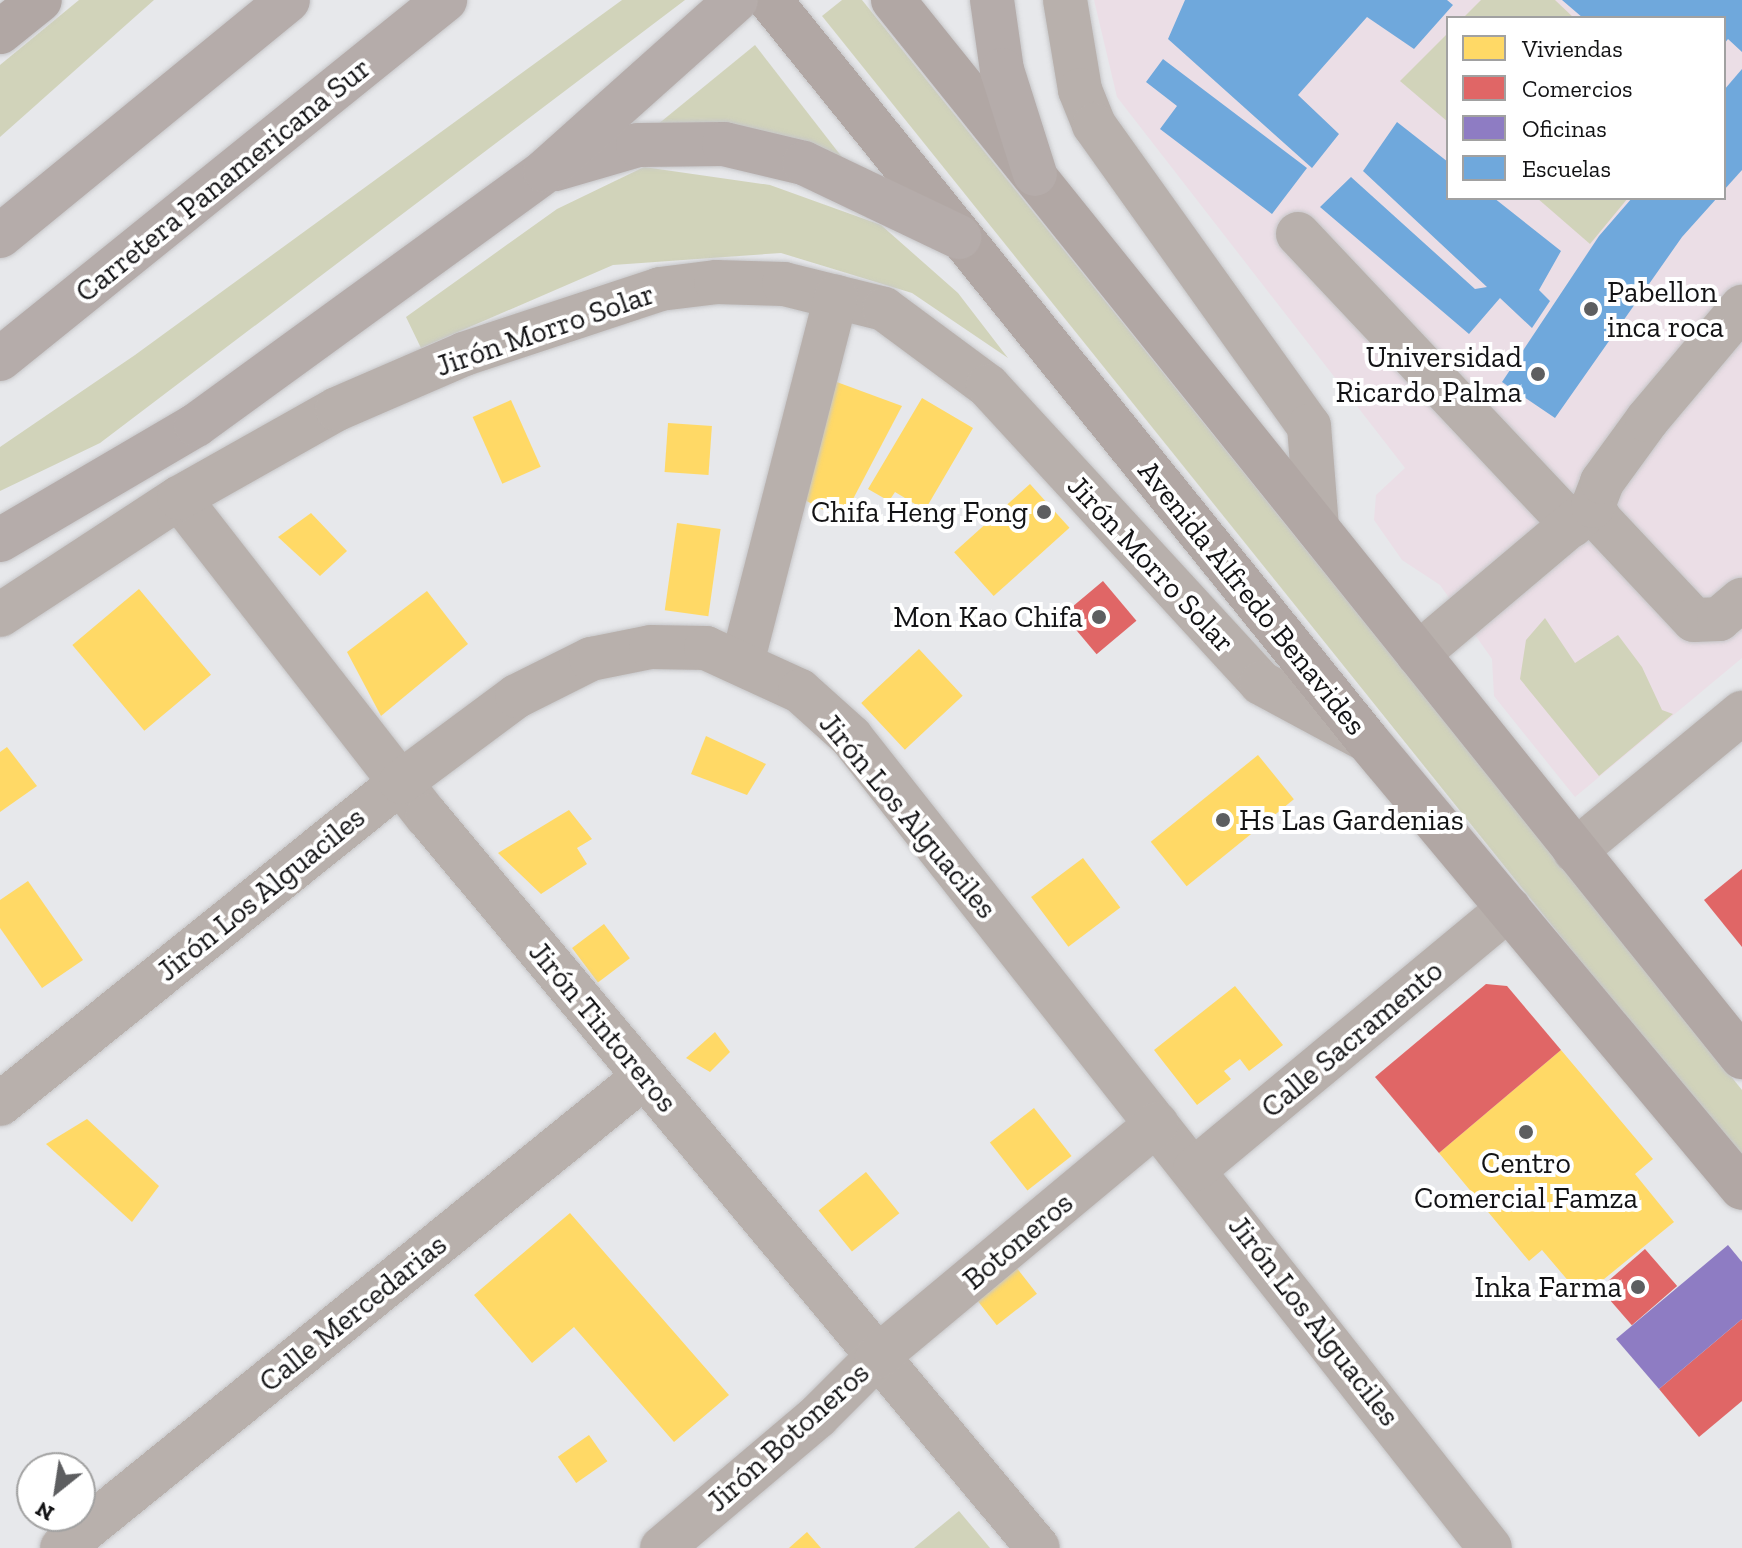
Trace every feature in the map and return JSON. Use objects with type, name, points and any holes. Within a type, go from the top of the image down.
[{"type":"highway","points":[[0,236],[288,0]]},
{"type":"highway","name":"Carretera Panamericana Sur","points":[[0,359],[445,0]]},
{"type":"highway","points":[[0,540],[196,425],[545,171],[736,0]]},
{"type":"highway","points":[[992,0],[1002,70],[1035,174]]},
{"type":"highway","points":[[545,171],[638,145],[724,144],[804,163],[959,237]]},
{"type":"main road","points":[[0,32],[40,0]]},
{"type":"main road","name":"Avenida Alfredo Benavides","points":[[770,0],[1367,740],[1742,1188]]},
{"type":"main road","points":[[893,0],[1742,1057]]},
{"type":"street","points":[[1065,0],[1080,90],[1094,125],[1309,426],[1317,528]]},
{"type":"street","points":[[1298,234],[1582,515],[1600,520],[1694,620],[1719,619],[1742,600]]},
{"type":"street","name":"Jirón Morro Solar","points":[[0,615],[179,498],[337,409],[574,313],[660,289],[716,282],[784,284],[884,309],[988,386],[1261,683],[1367,740]]},
{"type":"street","points":[[742,663],[836,297]]},
{"type":"street","points":[[1418,654],[1582,515],[1647,420],[1742,307]]},
{"type":"street","name":"Jirón Tintoreros","points":[[179,498],[401,782],[1038,1548]]},
{"type":"street","name":"Jirón Los Alguaciles","points":[[0,1104],[401,782],[517,696],[591,659],[651,647],[706,648],[800,691],[851,737],[1195,1169],[1490,1548]]},
{"type":"street","points":[[1575,851],[1742,713]]},
{"type":"street","name":"Calle Sacramento","points":[[1195,1169],[1509,908]]},
{"type":"street","name":"Calle Mercedarias","points":[[62,1548],[644,1077]]},
{"type":"street","name":"Botoneros","points":[[877,1357],[1157,1124]]},
{"type":"street","name":"Jirón Botoneros","points":[[662,1548],[818,1416],[877,1357]]},
{"type":"shaded area","name":"Universidad Ricardo Palma","points":[[1094,0],[1742,0],[1742,658],[1575,797],[1494,696],[1492,659],[1440,585],[1402,560],[1374,520],[1376,495],[1405,468],[1117,97]]},
{"type":"green space","points":[[79,0],[154,0],[0,137],[0,65]]},
{"type":"green space","points":[[622,0],[685,0],[100,443],[0,491],[0,447],[135,355]]},
{"type":"green space","points":[[842,0],[862,0],[1742,1090],[1742,1162],[822,16]]},
{"type":"green space","points":[[1481,0],[1555,0],[1572,16],[1465,16]]},
{"type":"green space","points":[[1446,35],[1446,120],[1400,81]]},
{"type":"green space","points":[[755,45],[852,170],[657,125]]},
{"type":"green space","points":[[644,167],[770,185],[881,225],[958,293],[1008,358],[912,293],[781,253],[613,265],[421,348],[406,317],[557,209]]},
{"type":"green space","points":[[1539,200],[1626,200],[1590,244]]},
{"type":"green space","points":[[1545,618],[1575,663],[1618,635],[1642,667],[1662,710],[1673,714],[1599,776],[1520,679],[1526,640]]},
{"type":"green space","points":[[959,1511],[990,1548],[914,1548]]},
{"type":"building: Viviendas","points":[[834,381],[902,406],[842,520],[801,498]]},
{"type":"building: Viviendas","points":[[922,398],[973,428],[925,510],[895,492],[889,501],[868,489]]},
{"type":"building: Viviendas","points":[[511,400],[541,467],[502,484],[473,417]]},
{"type":"building: Viviendas","points":[[668,423],[712,426],[708,475],[665,472]]},
{"type":"building: Viviendas","points":[[1030,484],[1069,528],[994,596],[954,552]]},
{"type":"building: Viviendas","points":[[311,513],[347,551],[320,576],[278,537]]},
{"type":"building: Viviendas","points":[[677,523],[721,529],[708,616],[665,610]]},
{"type":"building: Viviendas","points":[[139,589],[211,675],[144,731],[72,645]]},
{"type":"building: Viviendas","points":[[427,591],[468,644],[381,716],[347,652]]},
{"type":"building: Viviendas","points":[[919,649],[963,696],[905,750],[861,703]]},
{"type":"building: Viviendas","points":[[706,736],[766,764],[747,795],[691,774]]},
{"type":"building: Viviendas","points":[[7,747],[37,786],[0,812],[0,752]]},
{"type":"building: Viviendas","name":"Hs Las Gardenias","points":[[1258,755],[1294,799],[1187,886],[1151,842]]},
{"type":"building: Viviendas","points":[[569,810],[592,839],[577,848],[587,864],[541,894],[498,853]]},
{"type":"building: Viviendas","points":[[1083,858],[1120,908],[1068,947],[1031,897]]},
{"type":"building: Viviendas","points":[[28,881],[83,960],[42,988],[0,928],[0,900]]},
{"type":"building: Viviendas","points":[[604,924],[630,958],[598,982],[572,948]]},
{"type":"building: Viviendas","points":[[1235,986],[1283,1045],[1249,1071],[1240,1059],[1224,1071],[1231,1079],[1197,1105],[1154,1050]]},
{"type":"building: Viviendas","points":[[715,1032],[730,1052],[710,1072],[686,1058]]},
{"type":"building: Viviendas","points":[[1561,1050],[1653,1159],[1635,1174],[1674,1222],[1582,1297],[1542,1250],[1529,1261],[1439,1153]]},
{"type":"building: Viviendas","points":[[1034,1108],[1072,1156],[1027,1191],[990,1142]]},
{"type":"building: Viviendas","points":[[87,1119],[159,1186],[132,1222],[46,1144]]},
{"type":"building: Viviendas","points":[[866,1172],[899,1213],[852,1252],[819,1210]]},
{"type":"building: Viviendas","points":[[570,1213],[729,1395],[674,1442],[574,1327],[532,1363],[474,1295]]},
{"type":"building: Viviendas","points":[[1016,1267],[1037,1294],[997,1325],[976,1298]]},
{"type":"building: Viviendas","points":[[589,1435],[607,1461],[576,1483],[558,1457]]},
{"type":"building: Viviendas","points":[[807,1532],[821,1548],[789,1548]]},
{"type":"building: Comercios","name":"Mon Kao Chifa","points":[[1103,581],[1136,621],[1097,654],[1063,614]]},
{"type":"building: Comercios","points":[[1742,869],[1742,947],[1704,900]]},
{"type":"building: Comercios","points":[[1486,984],[1507,986],[1561,1050],[1439,1153],[1375,1077]]},
{"type":"building: Comercios","name":"Inka Farma","points":[[1645,1249],[1677,1286],[1632,1325],[1600,1288]]},
{"type":"building: Comercios","points":[[1742,1319],[1742,1401],[1699,1437],[1659,1389]]},
{"type":"building: Oficinas","points":[[1728,1245],[1742,1262],[1742,1319],[1659,1389],[1616,1339]]},
{"type":"building: Escuelas","points":[[1185,0],[1447,0],[1453,5],[1414,49],[1367,17],[1298,95],[1339,134],[1312,168],[1168,39]]},
{"type":"building: Escuelas","points":[[1562,0],[1742,0],[1742,52],[1728,39],[1726,42],[1726,16],[1581,16]]},
{"type":"building: Escuelas","points":[[1163,59],[1307,168],[1272,214],[1160,129],[1177,106],[1146,82]]},
{"type":"building: Escuelas","name":"Pabellon inca roca","points":[[1742,69],[1742,170],[1726,188],[1726,88]]},
{"type":"building: Escuelas","points":[[1397,122],[1446,160],[1446,200],[1497,200],[1561,251],[1539,290],[1550,301],[1532,328],[1500,298],[1469,334],[1320,207],[1351,177],[1475,289],[1487,287],[1363,171]]},
{"type":"building: Escuelas","name":"Pabellon inca roca","points":[[1630,200],[1715,200],[1682,237],[1555,418],[1502,382],[1599,236]]},
{"type":"place","name":"Pabellon inca roca","points":[[1591,309]]},
{"type":"place","name":"Universidad Ricardo Palma","points":[[1538,374]]},
{"type":"place","name":"Chifa Heng Fong","points":[[1044,512]]},
{"type":"place","name":"Mon Kao Chifa","points":[[1099,617]]},
{"type":"place","name":"Hs Las Gardenias","points":[[1223,820]]},
{"type":"place","name":"Centro Comercial Famza","points":[[1526,1132]]},
{"type":"place","name":"Inka Farma","points":[[1638,1287]]}]
